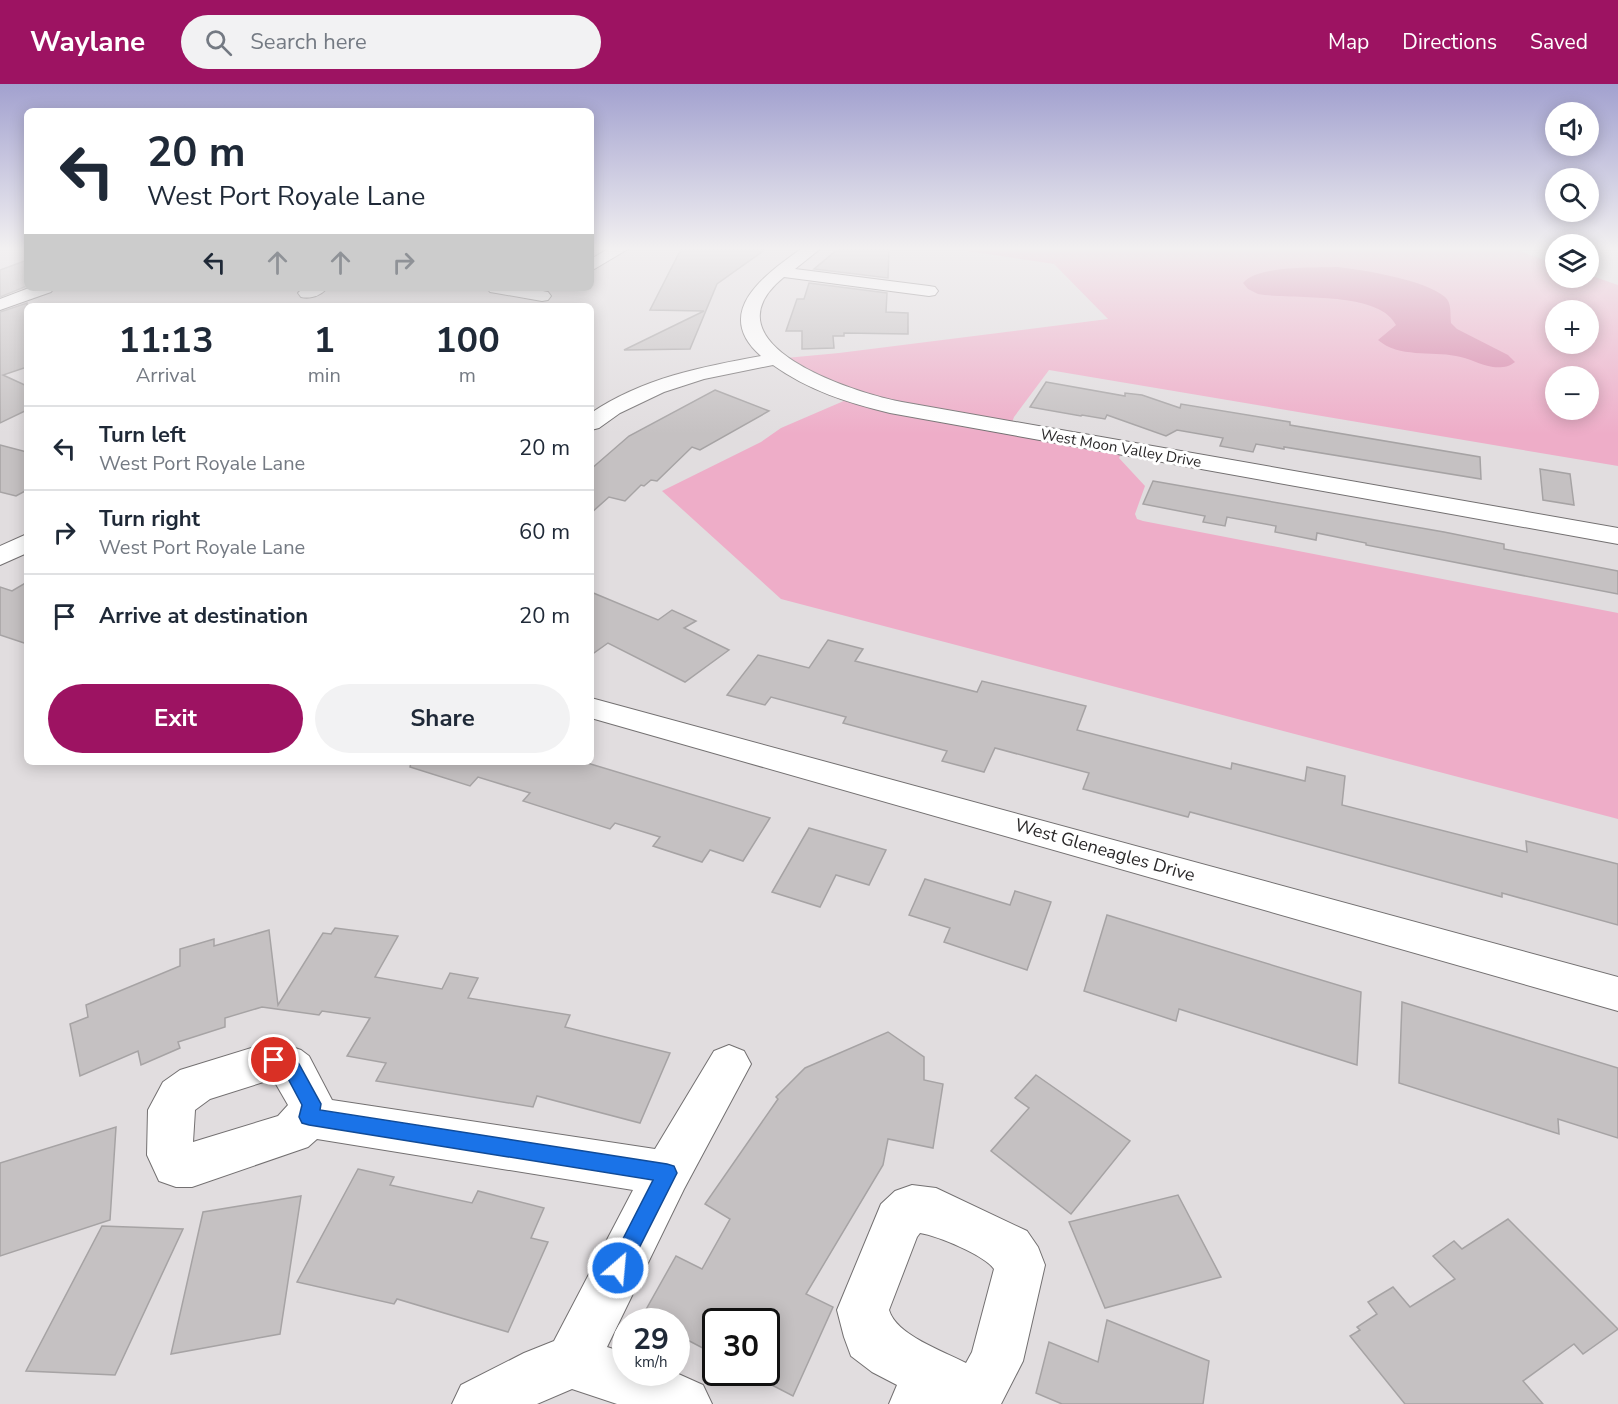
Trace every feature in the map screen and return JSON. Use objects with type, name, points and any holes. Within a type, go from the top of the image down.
[{"type":"street","name":"West Moon Valley Drive","points":[[751,311],[751,325],[757,340],[775,359],[806,378],[854,397],[884,405],[1618,536]]},
{"type":"street","points":[[594,421],[612,407],[671,380],[775,359]]},
{"type":"street","points":[[0,533],[24,541]]},
{"type":"street","points":[[0,557],[24,544]]},
{"type":"street","name":"West Gleneagles Drive","points":[[594,709],[1618,994]]},
{"type":"street","points":[[572,1362],[667,1173],[729,1064]]},
{"type":"street","points":[[309,1117],[667,1173]]},
{"type":"street","points":[[480,1404],[543,1372],[572,1362],[620,1378],[684,1404]]},
{"type":"shaded area","points":[[1100,311],[1545,311],[1545,354],[1599,354],[1599,311],[1618,311],[1618,466],[1049,370],[1014,417],[1010,428],[1124,448],[1119,458],[1145,486],[1135,514],[1137,519],[1143,521],[1618,613],[1618,819],[781,599],[662,491],[761,442],[781,428],[853,397],[775,359],[1108,319]]},
{"type":"shaded area","points":[[1381,311],[1450,311],[1451,323],[1457,329],[1508,355],[1515,362],[1505,367],[1493,367],[1456,356],[1405,352],[1386,346],[1378,340],[1396,325],[1387,314]]},
{"type":"building","points":[[24,311],[24,368],[3,375],[24,385],[24,411],[0,423],[0,312]]},
{"type":"building","points":[[682,311],[706,311],[690,349],[624,350],[704,311]]},
{"type":"building","points":[[793,311],[886,311],[908,313],[908,334],[844,333],[844,336],[833,336],[834,348],[802,349],[802,331],[786,331]]},
{"type":"building","points":[[1046,382],[1125,396],[1125,393],[1142,395],[1180,408],[1181,404],[1480,457],[1481,479],[1284,447],[1284,449],[1256,444],[1253,452],[1220,446],[1223,438],[1177,430],[1166,436],[1107,415],[1105,419],[1030,407]]},
{"type":"building","points":[[715,390],[769,411],[700,450],[692,447],[657,481],[651,480],[644,486],[641,485],[625,501],[609,497],[594,510],[594,466],[629,436]]},
{"type":"building","points":[[0,445],[24,451],[24,492],[16,496],[0,492]]},
{"type":"building","points":[[1540,469],[1570,474],[1574,505],[1543,500]]},
{"type":"building","points":[[1153,481],[1444,532],[1504,544],[1504,549],[1618,571],[1618,594],[1366,545],[1366,543],[1317,533],[1316,540],[1275,532],[1276,526],[1227,517],[1225,526],[1203,522],[1205,516],[1143,504]]},
{"type":"building","points":[[24,584],[24,643],[0,635],[0,587],[12,591]]},
{"type":"building","points":[[594,593],[658,620],[672,610],[696,621],[684,628],[729,650],[685,682],[608,643],[594,653]]},
{"type":"building","points":[[828,640],[863,649],[855,661],[977,692],[982,681],[1086,706],[1077,730],[1231,769],[1232,763],[1305,781],[1307,767],[1345,776],[1342,805],[1527,852],[1526,841],[1618,864],[1618,925],[1502,893],[1502,897],[1190,812],[1188,817],[1083,789],[1089,773],[995,748],[984,772],[942,761],[947,751],[843,723],[846,717],[771,697],[765,705],[727,695],[758,655],[809,668]]},
{"type":"building","points":[[410,765],[594,765],[770,818],[743,861],[710,850],[702,862],[653,846],[660,837],[615,823],[610,829],[523,801],[530,793],[478,777],[470,786],[410,767]]},
{"type":"building","points":[[809,828],[886,850],[869,885],[836,875],[820,907],[772,892]]},
{"type":"building","points":[[925,879],[1010,905],[1015,891],[1051,902],[1027,970],[944,942],[950,928],[909,915]]},
{"type":"building","points":[[1107,915],[1361,992],[1357,1065],[1179,1009],[1176,1021],[1084,991]]},
{"type":"building","points":[[335,928],[398,936],[375,977],[442,989],[450,973],[478,978],[468,998],[570,1015],[565,1027],[670,1053],[640,1123],[537,1096],[533,1107],[376,1081],[386,1063],[347,1056],[370,1018],[322,1011],[319,1015],[262,1007],[225,1018],[225,1027],[178,1042],[180,1048],[141,1065],[138,1051],[80,1076],[70,1024],[88,1017],[86,1005],[180,966],[180,949],[214,939],[214,946],[269,930],[278,1005],[323,933],[331,934]]},
{"type":"building","points":[[1402,1002],[1618,1068],[1618,1138],[1558,1119],[1559,1134],[1399,1083]]},
{"type":"building","points":[[888,1032],[924,1057],[924,1080],[943,1084],[933,1148],[888,1139],[883,1165],[806,1294],[833,1307],[793,1396],[774,1386],[780,1386],[780,1308],[702,1308],[702,1348],[690,1341],[690,1308],[647,1308],[676,1256],[702,1269],[730,1219],[705,1204],[778,1099],[776,1097],[805,1068]]},
{"type":"building","points":[[1036,1075],[1130,1141],[1071,1214],[991,1151],[1029,1108],[1015,1098]]},
{"type":"building","points":[[116,1127],[110,1220],[0,1256],[0,1163]]},
{"type":"building","points":[[358,1169],[394,1177],[390,1185],[472,1203],[478,1191],[544,1208],[531,1238],[548,1242],[508,1332],[397,1299],[394,1304],[297,1282]]},
{"type":"building","points":[[1178,1195],[1221,1277],[1105,1308],[1069,1222]]},
{"type":"building","points":[[301,1196],[280,1334],[171,1354],[203,1212]]},
{"type":"building","points":[[1508,1219],[1618,1329],[1583,1354],[1574,1344],[1523,1381],[1543,1404],[1405,1404],[1350,1336],[1360,1330],[1357,1327],[1377,1314],[1368,1302],[1393,1287],[1410,1307],[1455,1279],[1433,1256],[1454,1241],[1462,1249]]},
{"type":"building","points":[[102,1226],[183,1229],[115,1375],[26,1371]]},
{"type":"building","points":[[1107,1320],[1209,1361],[1203,1404],[1062,1404],[1036,1393],[1049,1342],[1098,1362]]},
{"type":"route","points":[[274,1060],[286,1063],[293,1070],[311,1104],[309,1117],[667,1173],[618,1268]]}]
